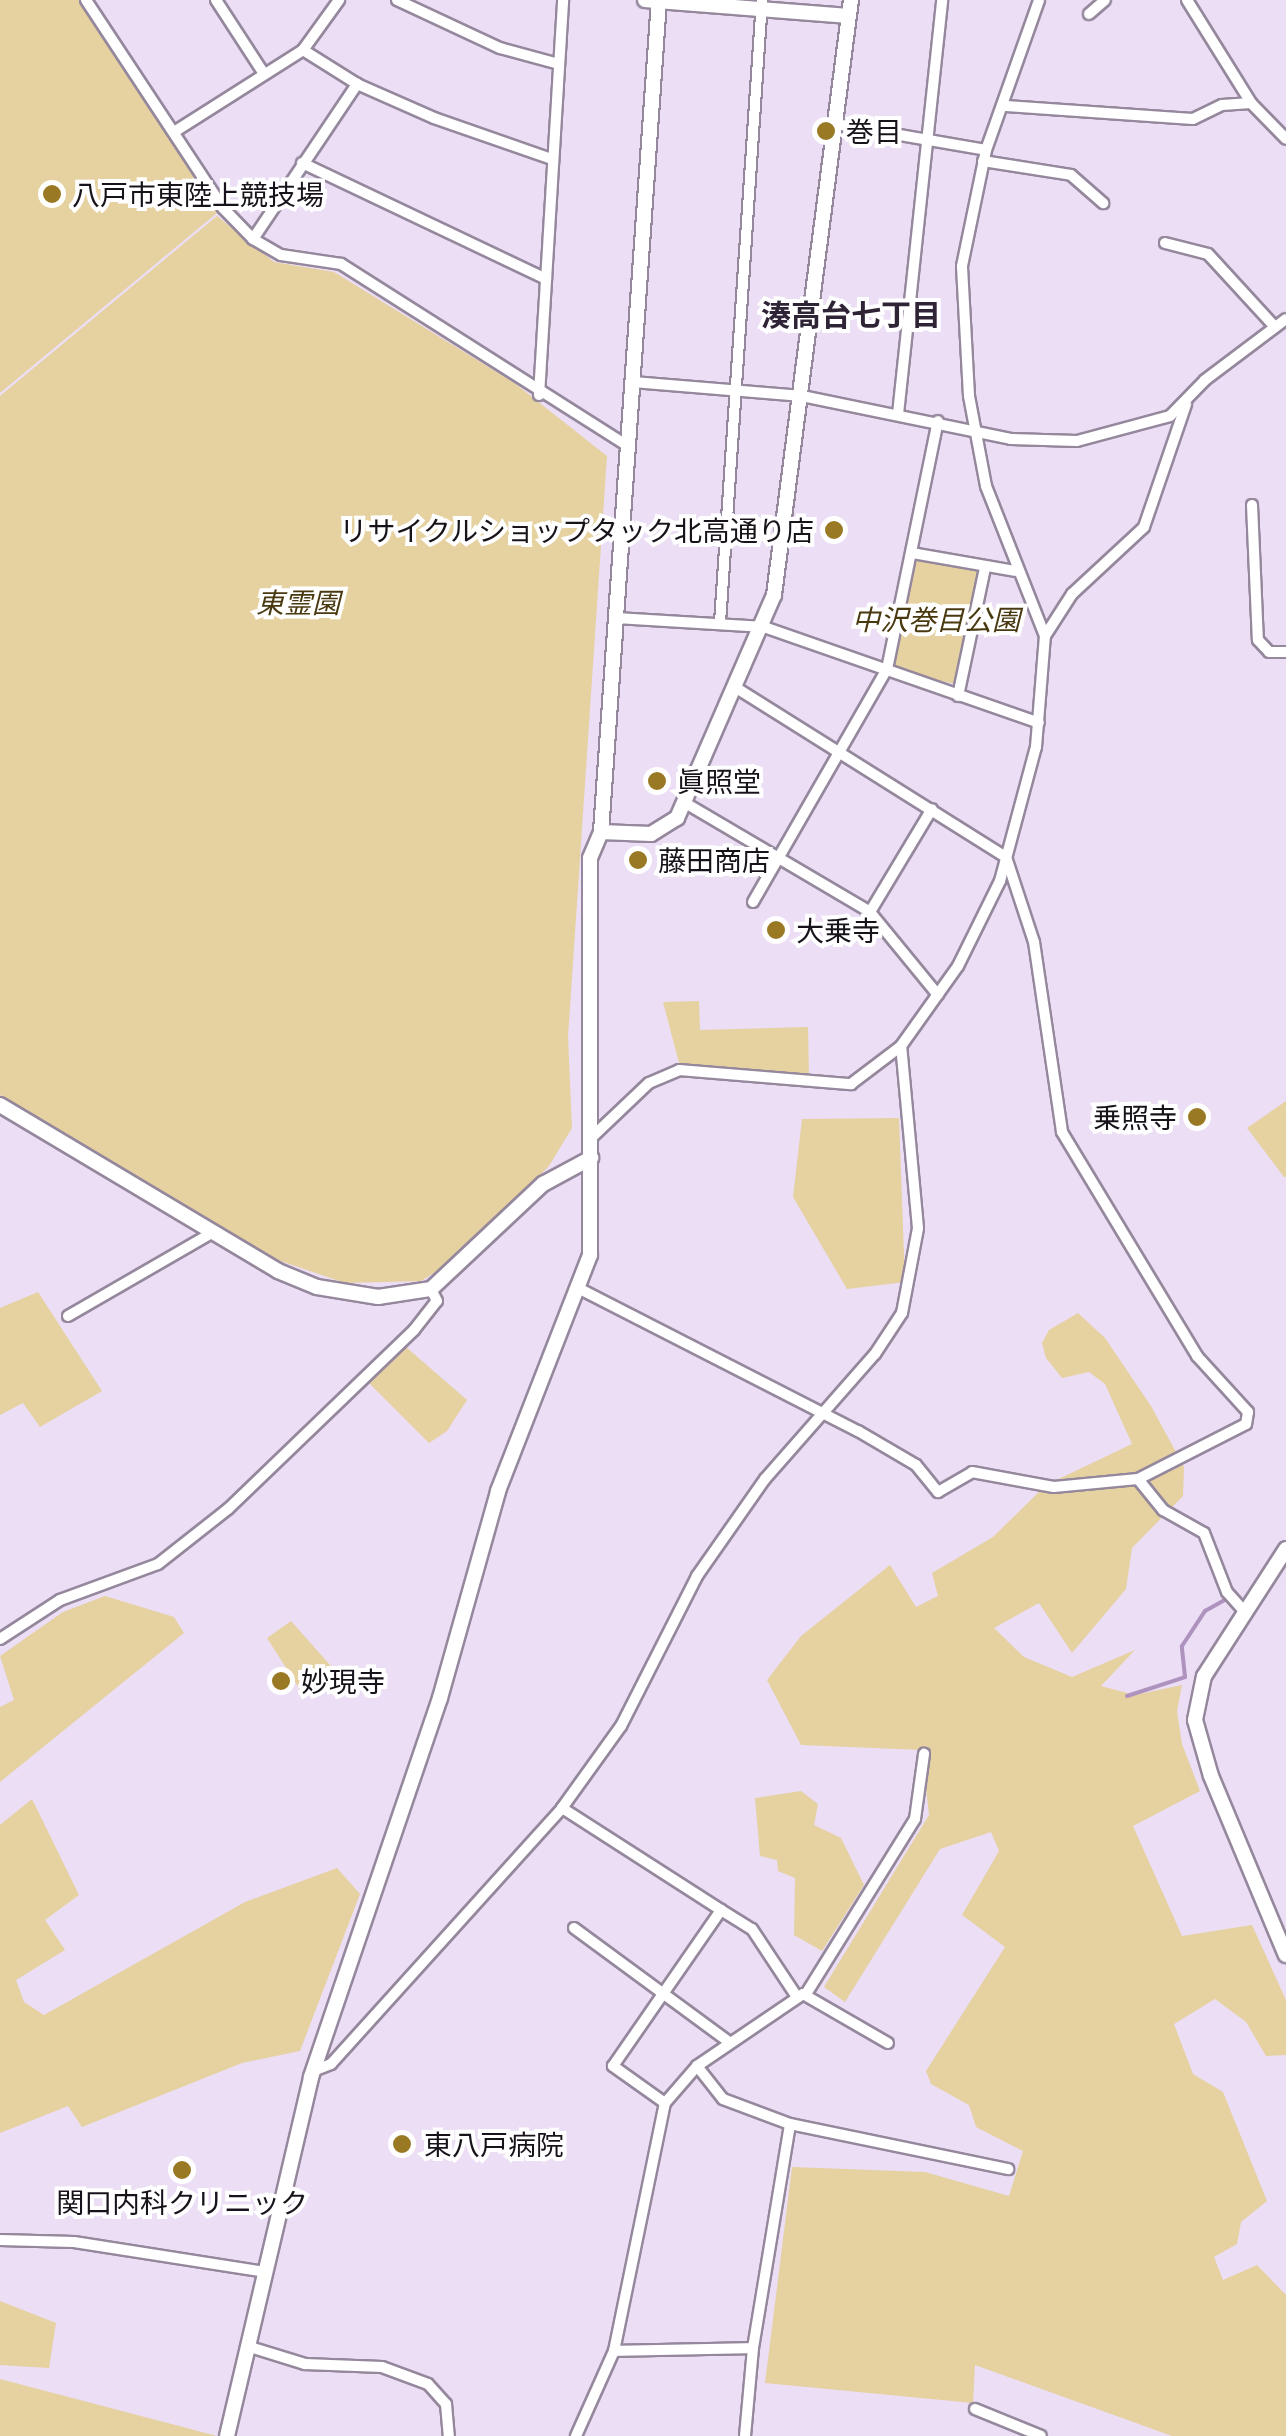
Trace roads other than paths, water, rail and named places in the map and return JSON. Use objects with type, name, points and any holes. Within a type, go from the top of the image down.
[{"type":"street","points":[[86,0],[223,208],[253,239],[281,255],[340,264],[519,374],[539,395],[629,447]]},
{"type":"street","points":[[216,0],[264,74]]},
{"type":"street","points":[[174,132],[303,50],[338,0]]},
{"type":"street","points":[[397,0],[500,48],[559,64]]},
{"type":"street","points":[[539,395],[563,0]]},
{"type":"street","points":[[602,832],[651,834],[666,829],[687,804],[764,626],[782,564],[851,0]]},
{"type":"street","points":[[898,414],[942,0]]},
{"type":"street","points":[[1039,0],[1006,106],[984,156],[962,266],[974,429],[992,510],[1046,636]]},
{"type":"street","points":[[1089,14],[1106,0]]},
{"type":"street","points":[[1187,0],[1251,102],[1285,133]]},
{"type":"street","points":[[227,2436],[314,2071],[440,1698],[498,1490],[580,1289],[594,1220],[590,1139],[590,858],[602,832],[654,1],[761,5],[848,16]]},
{"type":"street","points":[[720,623],[761,5]]},
{"type":"street","points":[[303,50],[357,84],[552,158]]},
{"type":"street","points":[[253,239],[357,84]]},
{"type":"street","points":[[1006,106],[1193,119],[1222,105],[1251,102]]},
{"type":"street","points":[[836,124],[927,140],[1071,175],[1103,203]]},
{"type":"street","points":[[302,164],[546,279]]},
{"type":"street","points":[[1166,243],[1208,254],[1275,328]]},
{"type":"street","points":[[590,1139],[649,1083],[679,1070],[829,1087],[851,1084],[901,1046],[938,995],[987,911],[1006,858],[1039,723],[1046,636],[1072,594],[1144,527],[1186,404],[1205,380],[1286,319]]},
{"type":"street","points":[[633,382],[802,396],[1046,444],[1077,442],[1151,424],[1186,404]]},
{"type":"street","points":[[752,902],[886,669],[938,421]]},
{"type":"street","points":[[1252,505],[1258,640],[1268,652],[1286,652]]},
{"type":"street","points":[[912,552],[1015,571]]},
{"type":"street","points":[[958,696],[985,568]]},
{"type":"street","points":[[617,618],[764,626],[1039,723]]},
{"type":"street","points":[[580,1289],[916,1465],[938,1492],[972,1472],[1054,1487],[1138,1479],[1246,1424],[1248,1412],[1197,1356],[1062,1132],[1034,942],[1006,858],[840,749],[738,689]]},
{"type":"street","points":[[687,804],[870,912],[938,995]]},
{"type":"street","points":[[870,912],[932,809]]},
{"type":"street","points":[[314,2071],[331,2064],[562,1808],[629,1712],[688,1592],[818,1412],[874,1354],[902,1312],[912,1282],[916,1179],[901,1046]]},
{"type":"street","points":[[0,1106],[210,1234],[317,1287],[378,1297],[431,1288],[542,1184],[591,1158]]},
{"type":"street","points":[[68,1316],[210,1234]]},
{"type":"street","points":[[0,1638],[60,1600],[158,1564],[228,1509],[414,1330],[438,1301],[431,1288]]},
{"type":"street","points":[[1138,1479],[1163,1510],[1204,1533],[1227,1592],[1242,1610]]},
{"type":"street","points":[[1286,1549],[1242,1610],[1204,1676],[1195,1720],[1286,1955]]},
{"type":"street","points":[[576,2436],[614,2352],[665,2103],[698,2066],[802,1996],[915,1818],[924,1754]]},
{"type":"street","points":[[562,1808],[752,1929],[802,1996],[888,2043]]},
{"type":"street","points":[[665,2103],[613,2066],[720,1910]]},
{"type":"street","points":[[574,1928],[729,2042]]},
{"type":"street","points":[[698,2066],[723,2099],[790,2124],[1008,2169]]},
{"type":"street","points":[[745,2436],[753,2348],[790,2124]]},
{"type":"street","points":[[0,2240],[74,2242],[266,2272]]},
{"type":"street","points":[[250,2347],[306,2364],[382,2367],[428,2384],[446,2404],[449,2436]]},
{"type":"street","points":[[614,2352],[753,2348]]},
{"type":"street","points":[[975,2408],[1041,2436]]},
{"type":"waterway","points":[[1127,1696],[1185,1677],[1182,1646],[1205,1611],[1225,1600]]},
{"type":"place","name":"巻目","points":[[826,131]]},
{"type":"place","name":"八戸市東陸上競技場","points":[[52,194]]},
{"type":"place","name":"リサイクルショップタック北高通り店","points":[[834,530]]},
{"type":"place","name":"眞照堂","points":[[657,781]]},
{"type":"place","name":"藤田商店","points":[[638,860]]},
{"type":"place","name":"大乗寺","points":[[776,930]]},
{"type":"place","name":"乗照寺","points":[[1197,1117]]},
{"type":"place","name":"妙現寺","points":[[281,1681]]},
{"type":"place","name":"東八戸病院","points":[[402,2144]]},
{"type":"place","name":"関口内科クリニック","points":[[182,2170]]},
{"type":"district","name":"湊高台七丁目","points":[[851,315]]},
{"type":"park label","name":"東霊園","points":[[298,602]]},
{"type":"park label","name":"中沢巻目公園","points":[[936,619]]}]
